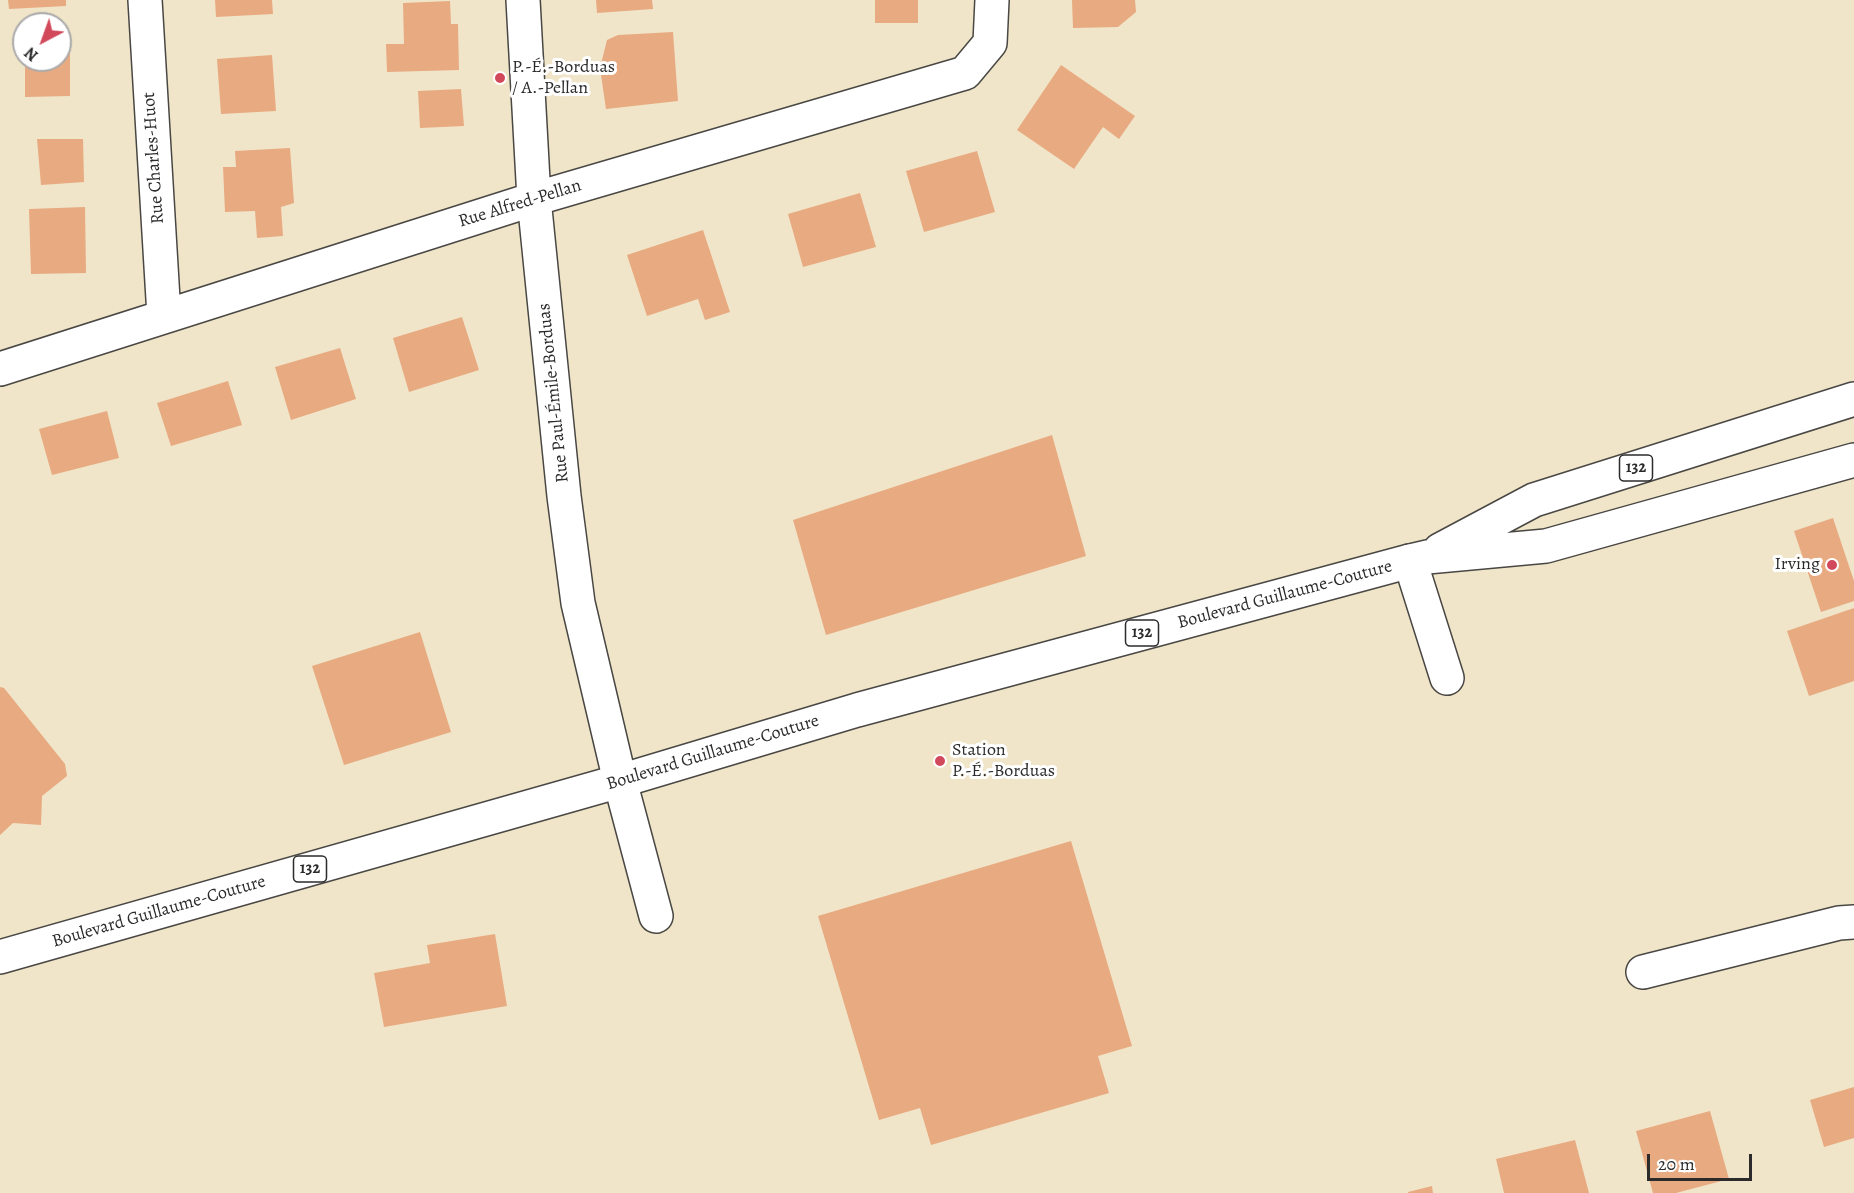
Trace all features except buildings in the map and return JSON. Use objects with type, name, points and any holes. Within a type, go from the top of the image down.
[{"type":"main road","name":"Rue Charles-Huot","points":[[145,0],[164,316]]},
{"type":"main road","name":"Rue Paul-Émile-Borduas","points":[[523,0],[534,199],[564,496],[578,603],[620,781],[656,916]]},
{"type":"main road","name":"Rue Alfred-Pellan","points":[[0,369],[534,199],[965,73],[990,43],[992,0]]},
{"type":"main road","name":"Boulevard Guillaume-Couture","points":[[1419,559],[1534,500],[1854,399]]},
{"type":"main road","name":"Boulevard Guillaume-Couture","points":[[0,957],[620,781],[857,710],[1419,559],[1546,546],[1854,460]]},
{"type":"main road","points":[[1419,559],[1447,678]]},
{"type":"main road","points":[[1643,972],[1839,923],[1854,922]]},
{"type":"place","name":"P.-É.-Borduas / A.-Pellan","points":[[500,78]]},
{"type":"place","name":"Irving","points":[[1832,565]]},
{"type":"place","name":"Station P.-É.-Borduas","points":[[940,761]]}]
